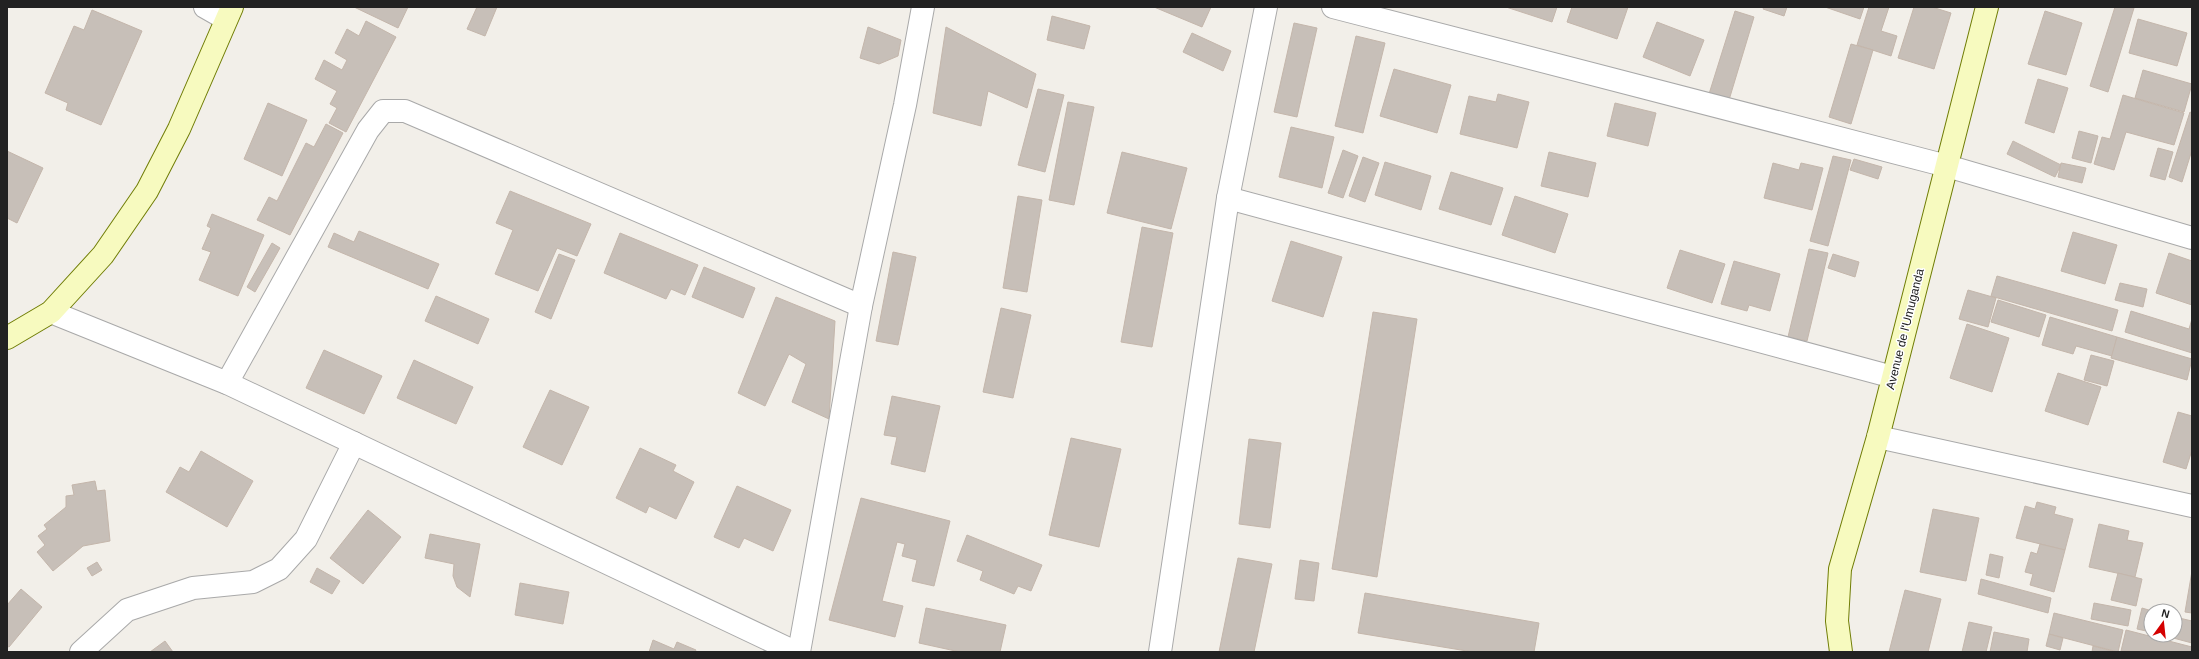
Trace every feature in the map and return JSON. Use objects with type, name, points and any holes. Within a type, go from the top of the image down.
[{"type":"street","points":[[7,338],[51,312],[103,255],[147,191],[179,129],[229,13],[205,7]]},
{"type":"street","points":[[799,652],[861,306],[905,105],[923,7]]},
{"type":"street","points":[[1160,652],[1228,198],[1266,7]]},
{"type":"street","points":[[1333,7],[1947,166],[2192,238]]},
{"type":"street","name":"Avenue de l'Umuganda","points":[[1841,652],[1837,621],[1840,569],[1878,437],[1987,7]]},
{"type":"street","points":[[227,383],[368,130],[383,111],[405,111],[861,306]]},
{"type":"street","points":[[1228,198],[1893,377]]},
{"type":"street","points":[[51,312],[227,383],[795,652]]},
{"type":"street","points":[[1878,437],[2192,506]]},
{"type":"street","points":[[81,652],[128,610],[193,588],[252,582],[279,569],[306,539],[354,443]]},
{"type":"building","points":[[354,7],[408,7],[398,28]]},
{"type":"building","points":[[477,7],[497,7],[485,36],[467,29]]},
{"type":"building","points":[[1154,7],[1211,7],[1202,27]]},
{"type":"building","points":[[1506,7],[1557,7],[1552,22]]},
{"type":"building","points":[[1572,7],[1628,7],[1617,39],[1567,22]]},
{"type":"building","points":[[1764,7],[1787,7],[1784,16],[1763,9]]},
{"type":"building","points":[[1825,7],[1864,7],[1860,19]]},
{"type":"building","points":[[1869,7],[1889,7],[1881,31],[1897,36],[1891,56],[1857,45]]},
{"type":"building","points":[[1914,7],[1932,7],[1951,13],[1934,69],[1898,58]]},
{"type":"building","points":[[2115,7],[2134,8],[2108,92],[2090,86]]},
{"type":"building","points":[[92,10],[142,31],[101,125],[66,110],[68,103],[45,93],[74,26],[84,30]]},
{"type":"building","points":[[1735,11],[1754,17],[1729,100],[1709,94]]},
{"type":"building","points":[[2045,11],[2082,23],[2066,75],[2028,64]]},
{"type":"building","points":[[1052,16],[1090,26],[1084,49],[1047,40]]},
{"type":"building","points":[[2138,19],[2187,33],[2177,66],[2129,53]]},
{"type":"building","points":[[366,21],[396,37],[346,132],[329,123],[337,108],[330,104],[337,91],[315,79],[324,60],[342,70],[347,60],[335,53],[347,29],[359,36]]},
{"type":"building","points":[[1657,22],[1704,40],[1690,76],[1643,57]]},
{"type":"building","points":[[1294,23],[1317,28],[1297,117],[1274,112]]},
{"type":"building","points":[[868,27],[901,40],[898,56],[879,64],[860,58]]},
{"type":"building","points":[[946,27],[1036,74],[1027,108],[988,91],[981,126],[933,113]]},
{"type":"building","points":[[1192,33],[1231,51],[1223,71],[1183,52]]},
{"type":"building","points":[[1356,36],[1385,43],[1363,133],[1335,126]]},
{"type":"building","points":[[1851,44],[1873,50],[1851,124],[1829,117]]},
{"type":"building","points":[[1394,69],[1451,85],[1437,133],[1380,116]]},
{"type":"building","points":[[2143,70],[2192,84],[2184,112],[2135,98]]},
{"type":"building","points":[[2038,79],[2068,88],[2054,133],[2025,123]]},
{"type":"building","points":[[1038,89],[1064,95],[1045,172],[1018,165]]},
{"type":"building","points":[[1498,94],[1529,102],[1517,148],[1460,134],[1469,96],[1496,102]]},
{"type":"building","points":[[2123,95],[2184,113],[2174,145],[2126,132],[2114,170],[2094,164],[2102,137],[2110,139]]},
{"type":"building","points":[[1068,102],[1094,107],[1074,205],[1049,200]]},
{"type":"building","points":[[268,103],[307,120],[282,176],[244,159]]},
{"type":"building","points":[[1615,103],[1656,113],[1648,146],[1607,136]]},
{"type":"building","points":[[2190,112],[2192,113],[2192,150],[2182,182],[2169,177]]},
{"type":"building","points":[[326,124],[343,133],[290,235],[257,220],[269,197],[277,201],[306,143],[314,147]]},
{"type":"building","points":[[1291,127],[1334,137],[1322,188],[1279,177]]},
{"type":"building","points":[[2079,131],[2098,136],[2091,163],[2072,158]]},
{"type":"building","points":[[2013,141],[2061,165],[2055,177],[2007,154]]},
{"type":"building","points":[[2158,148],[2173,152],[2165,180],[2150,176]]},
{"type":"building","points":[[1343,150],[1358,156],[1343,198],[1328,193]]},
{"type":"building","points":[[7,151],[43,168],[17,223],[7,218]]},
{"type":"building","points":[[1122,152],[1187,168],[1171,229],[1107,213]]},
{"type":"building","points":[[1549,152],[1596,163],[1588,197],[1541,186]]},
{"type":"building","points":[[1833,156],[1851,160],[1828,246],[1810,241]]},
{"type":"building","points":[[1363,157],[1379,163],[1365,202],[1349,196]]},
{"type":"building","points":[[1854,159],[1882,167],[1878,179],[1850,170]]},
{"type":"building","points":[[1385,162],[1431,176],[1421,210],[1375,195]]},
{"type":"building","points":[[1773,163],[1799,170],[1801,163],[1823,168],[1812,210],[1764,198]]},
{"type":"building","points":[[2061,163],[2086,168],[2082,183],[2058,177]]},
{"type":"building","points":[[1451,172],[1503,188],[1491,225],[1439,209]]},
{"type":"building","points":[[510,191],[591,224],[577,256],[557,248],[538,291],[495,274],[513,230],[496,223]]},
{"type":"building","points":[[1018,196],[1042,200],[1027,292],[1003,288]]},
{"type":"building","points":[[1515,196],[1568,214],[1555,253],[1502,235]]},
{"type":"building","points":[[212,214],[264,235],[238,296],[199,280],[211,252],[202,249],[211,228],[207,226]]},
{"type":"building","points":[[1142,227],[1173,233],[1152,347],[1121,342]]},
{"type":"building","points":[[359,231],[439,264],[428,289],[328,247],[334,233],[354,242]]},
{"type":"building","points":[[2073,232],[2117,245],[2105,284],[2061,271]]},
{"type":"building","points":[[620,233],[698,265],[685,295],[671,289],[666,299],[604,273]]},
{"type":"building","points":[[1291,241],[1342,257],[1323,317],[1272,301]]},
{"type":"building","points":[[272,243],[280,248],[255,292],[247,287]]},
{"type":"building","points":[[1809,249],[1828,253],[1807,341],[1788,337]]},
{"type":"building","points":[[1680,250],[1725,264],[1712,303],[1667,288]]},
{"type":"building","points":[[893,252],[916,257],[898,345],[876,341]]},
{"type":"building","points":[[2169,253],[2192,261],[2192,305],[2156,293]]},
{"type":"building","points":[[559,254],[575,260],[551,319],[535,312]]},
{"type":"building","points":[[1833,254],[1859,262],[1855,277],[1828,268]]},
{"type":"building","points":[[1734,261],[1780,274],[1770,311],[1749,305],[1747,311],[1721,304]]},
{"type":"building","points":[[704,267],[755,288],[743,318],[692,297]]},
{"type":"building","points":[[1997,276],[2118,310],[2112,331],[1991,296]]},
{"type":"building","points":[[2120,283],[2147,289],[2143,307],[2115,300]]},
{"type":"building","points":[[1968,290],[1996,298],[1988,327],[1959,319]]},
{"type":"building","points":[[436,296],[489,319],[478,344],[425,321]]},
{"type":"building","points":[[776,297],[835,321],[829,419],[792,402],[806,364],[789,354],[765,406],[738,393]]},
{"type":"building","points":[[1998,300],[2046,315],[2039,337],[1991,322]]},
{"type":"building","points":[[1001,308],[1031,315],[1013,398],[983,392]]},
{"type":"building","points":[[2131,311],[2189,329],[2192,319],[2192,353],[2125,332]]},
{"type":"building","points":[[1373,312],[1417,319],[1377,577],[1332,569]]},
{"type":"building","points":[[2050,317],[2117,337],[2112,356],[2076,346],[2073,354],[2042,345]]},
{"type":"building","points":[[1967,324],[2009,338],[1992,392],[1950,378]]},
{"type":"building","points":[[2117,337],[2192,359],[2187,380],[2111,358]]},
{"type":"building","points":[[324,350],[382,376],[364,414],[306,388]]},
{"type":"building","points":[[2091,355],[2114,361],[2107,386],[2084,380]]},
{"type":"building","points":[[414,360],[473,387],[456,424],[397,398]]},
{"type":"building","points":[[2058,373],[2101,387],[2088,425],[2045,411]]},
{"type":"building","points":[[550,390],[589,407],[562,465],[523,447]]},
{"type":"building","points":[[892,396],[940,406],[925,472],[891,464],[897,437],[884,435]]},
{"type":"building","points":[[2178,412],[2192,416],[2192,450],[2186,469],[2163,462]]},
{"type":"building","points":[[1071,438],[1121,449],[1099,547],[1049,535]]},
{"type":"building","points":[[1249,439],[1281,443],[1270,528],[1239,524]]},
{"type":"building","points":[[640,448],[676,465],[673,471],[694,482],[676,519],[649,506],[646,513],[616,498]]},
{"type":"building","points":[[201,451],[253,481],[227,527],[166,492],[180,467],[189,472]]},
{"type":"building","points":[[95,481],[97,491],[105,490],[110,541],[83,546],[53,571],[37,552],[45,545],[38,536],[47,529],[44,525],[66,507],[66,496],[74,495],[72,485]]},
{"type":"building","points":[[737,486],[791,510],[773,551],[744,538],[739,548],[714,537]]},
{"type":"building","points":[[861,498],[950,521],[934,586],[912,581],[917,560],[902,556],[905,544],[897,542],[882,601],[903,606],[895,637],[829,620]]},
{"type":"building","points":[[2037,502],[2056,507],[2054,514],[2073,519],[2065,550],[2016,538],[2025,506],[2035,509]]},
{"type":"building","points":[[1933,509],[1979,518],[1966,581],[1920,572]]},
{"type":"building","points":[[368,510],[401,537],[363,584],[330,558]]},
{"type":"building","points":[[2099,524],[2129,531],[2127,540],[2143,543],[2135,577],[2089,567]]},
{"type":"building","points":[[430,534],[480,544],[470,597],[457,587],[453,576],[454,564],[425,558]]},
{"type":"building","points":[[967,535],[1042,565],[1031,591],[1018,586],[1014,594],[980,580],[983,571],[957,561]]},
{"type":"building","points":[[2040,544],[2065,550],[2054,592],[2030,585],[2033,574],[2025,572],[2031,552],[2037,554]]},
{"type":"building","points":[[1990,554],[2003,557],[1999,578],[1986,575]]},
{"type":"building","points":[[1238,558],[1272,564],[1254,652],[1219,652]]},
{"type":"building","points":[[1300,560],[1319,563],[1314,601],[1295,599]]},
{"type":"building","points":[[97,562],[102,570],[92,576],[87,568]]},
{"type":"building","points":[[317,568],[340,581],[332,594],[310,582]]},
{"type":"building","points":[[2192,571],[2192,613],[2185,612]]},
{"type":"building","points":[[2118,573],[2142,579],[2136,606],[2111,600]]},
{"type":"building","points":[[1981,579],[2051,598],[2048,613],[1978,594]]},
{"type":"building","points":[[520,583],[569,592],[563,624],[515,615]]},
{"type":"building","points":[[21,589],[42,607],[9,647],[7,646],[7,605]]},
{"type":"building","points":[[1905,590],[1941,599],[1928,652],[1889,652]]},
{"type":"building","points":[[1365,593],[1539,623],[1534,652],[1473,652],[1358,633]]},
{"type":"building","points":[[2094,603],[2131,610],[2128,626],[2091,619]]},
{"type":"building","points":[[926,608],[1006,625],[1000,652],[960,652],[919,643]]},
{"type":"building","points":[[2142,608],[2143,630],[2137,629]]},
{"type":"building","points":[[2054,613],[2123,630],[2118,652],[2049,634]]},
{"type":"building","points":[[2183,619],[2192,621],[2192,643],[2183,641]]},
{"type":"building","points":[[1969,622],[1992,627],[1986,652],[1962,652]]},
{"type":"building","points":[[2126,630],[2143,634],[2143,643],[2176,643],[2192,647],[2192,652],[2121,651]]},
{"type":"building","points":[[1994,632],[2029,639],[2027,652],[1990,652]]},
{"type":"building","points":[[2049,634],[2063,638],[2060,650],[2046,646]]},
{"type":"building","points":[[653,640],[674,649],[677,642],[696,650],[695,652],[649,652]]},
{"type":"building","points":[[165,641],[173,652],[150,652]]},
{"type":"building","points":[[2093,646],[2116,652],[2092,652]]}]
